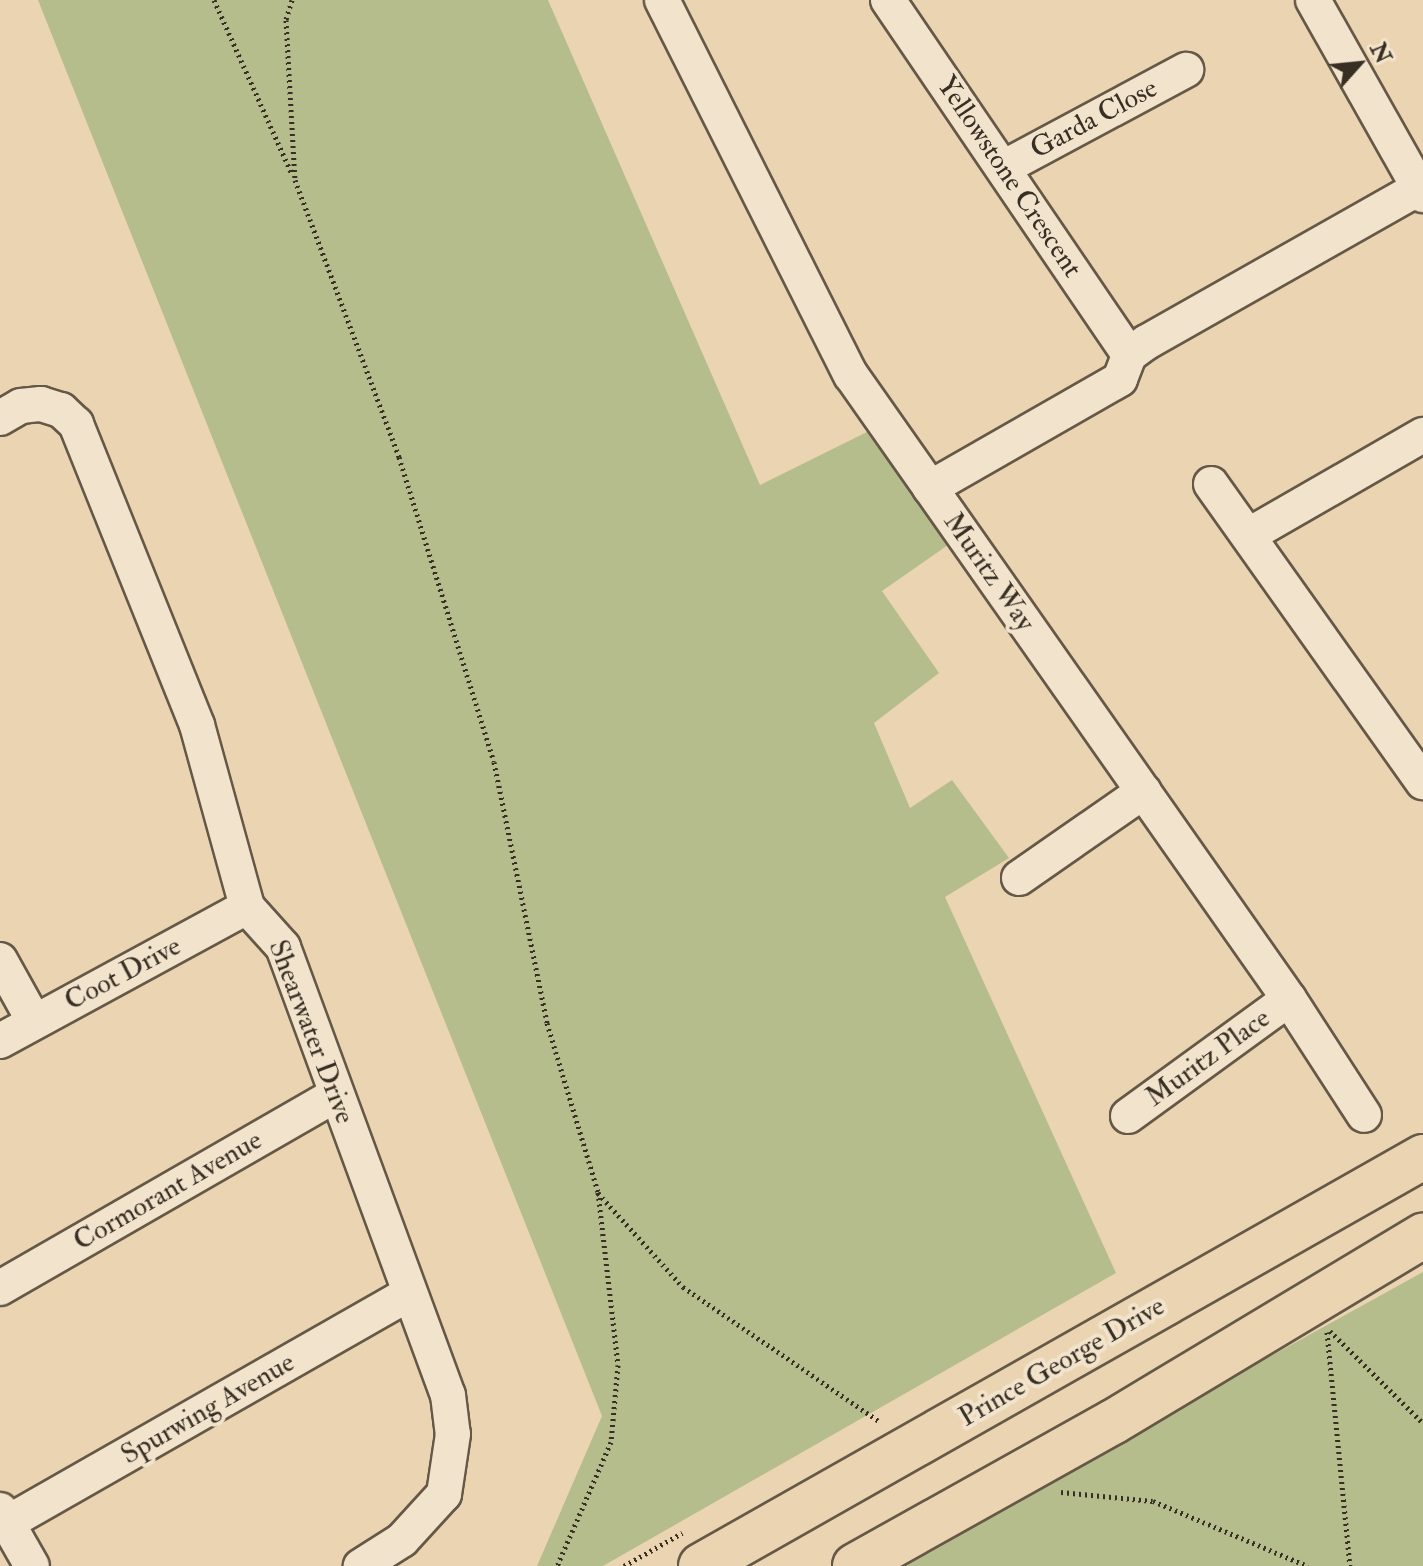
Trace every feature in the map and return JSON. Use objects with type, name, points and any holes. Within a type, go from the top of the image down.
[{"type":"main road","name":"Prince George Drive","points":[[701,1566],[1423,1157]]},
{"type":"main road","points":[[855,1566],[1113,1422],[1423,1236]]},
{"type":"street","name":"Muritz Way","points":[[662,0],[830,339],[930,488],[1289,999],[1364,1115]]},
{"type":"street","name":"Yellowstone Crescent","points":[[888,0],[1129,355]]},
{"type":"street","points":[[930,488],[1120,379],[1129,355],[1422,189],[1313,0]]},
{"type":"street","name":"Garda Close","points":[[1003,168],[1186,70]]},
{"type":"street","name":"Shearwater Drive","points":[[0,418],[21,406],[41,404],[67,413],[76,424],[197,725],[247,907],[283,947],[448,1395],[451,1460],[444,1494],[426,1519],[361,1566]]},
{"type":"street","points":[[1249,535],[1423,435]]},
{"type":"street","points":[[1211,484],[1423,782]]},
{"type":"street","points":[[1019,878],[1144,791]]},
{"type":"street","name":"Coot Drive","points":[[0,1041],[247,907]]},
{"type":"street","points":[[0,960],[34,1021]]},
{"type":"street","name":"Muritz Place","points":[[1128,1116],[1289,999]]},
{"type":"street","name":"Cormorant Avenue","points":[[0,1288],[336,1095]]},
{"type":"street","name":"Spurwing Avenue","points":[[4,1516],[409,1294]]},
{"type":"street","points":[[4,1516],[32,1566]]},
{"type":"path","points":[[214,0],[295,180],[399,457],[494,762],[547,1023],[598,1192],[618,1365],[611,1442],[557,1566]]},
{"type":"path","points":[[292,0],[286,20],[295,180]]},
{"type":"path","points":[[598,1192],[683,1287],[880,1422]]},
{"type":"path","points":[[1350,1566],[1326,1327],[1423,1423]]},
{"type":"path","points":[[1049,1490],[1153,1501],[1308,1566]]},
{"type":"green space","points":[[38,0],[548,0],[760,485],[869,431],[948,545],[882,591],[939,673],[874,723],[910,808],[952,780],[1009,858],[945,897],[1116,1273],[603,1566],[537,1566],[602,1416]]},
{"type":"green space","points":[[1423,1272],[1423,1566],[899,1566],[1182,1405]]}]
